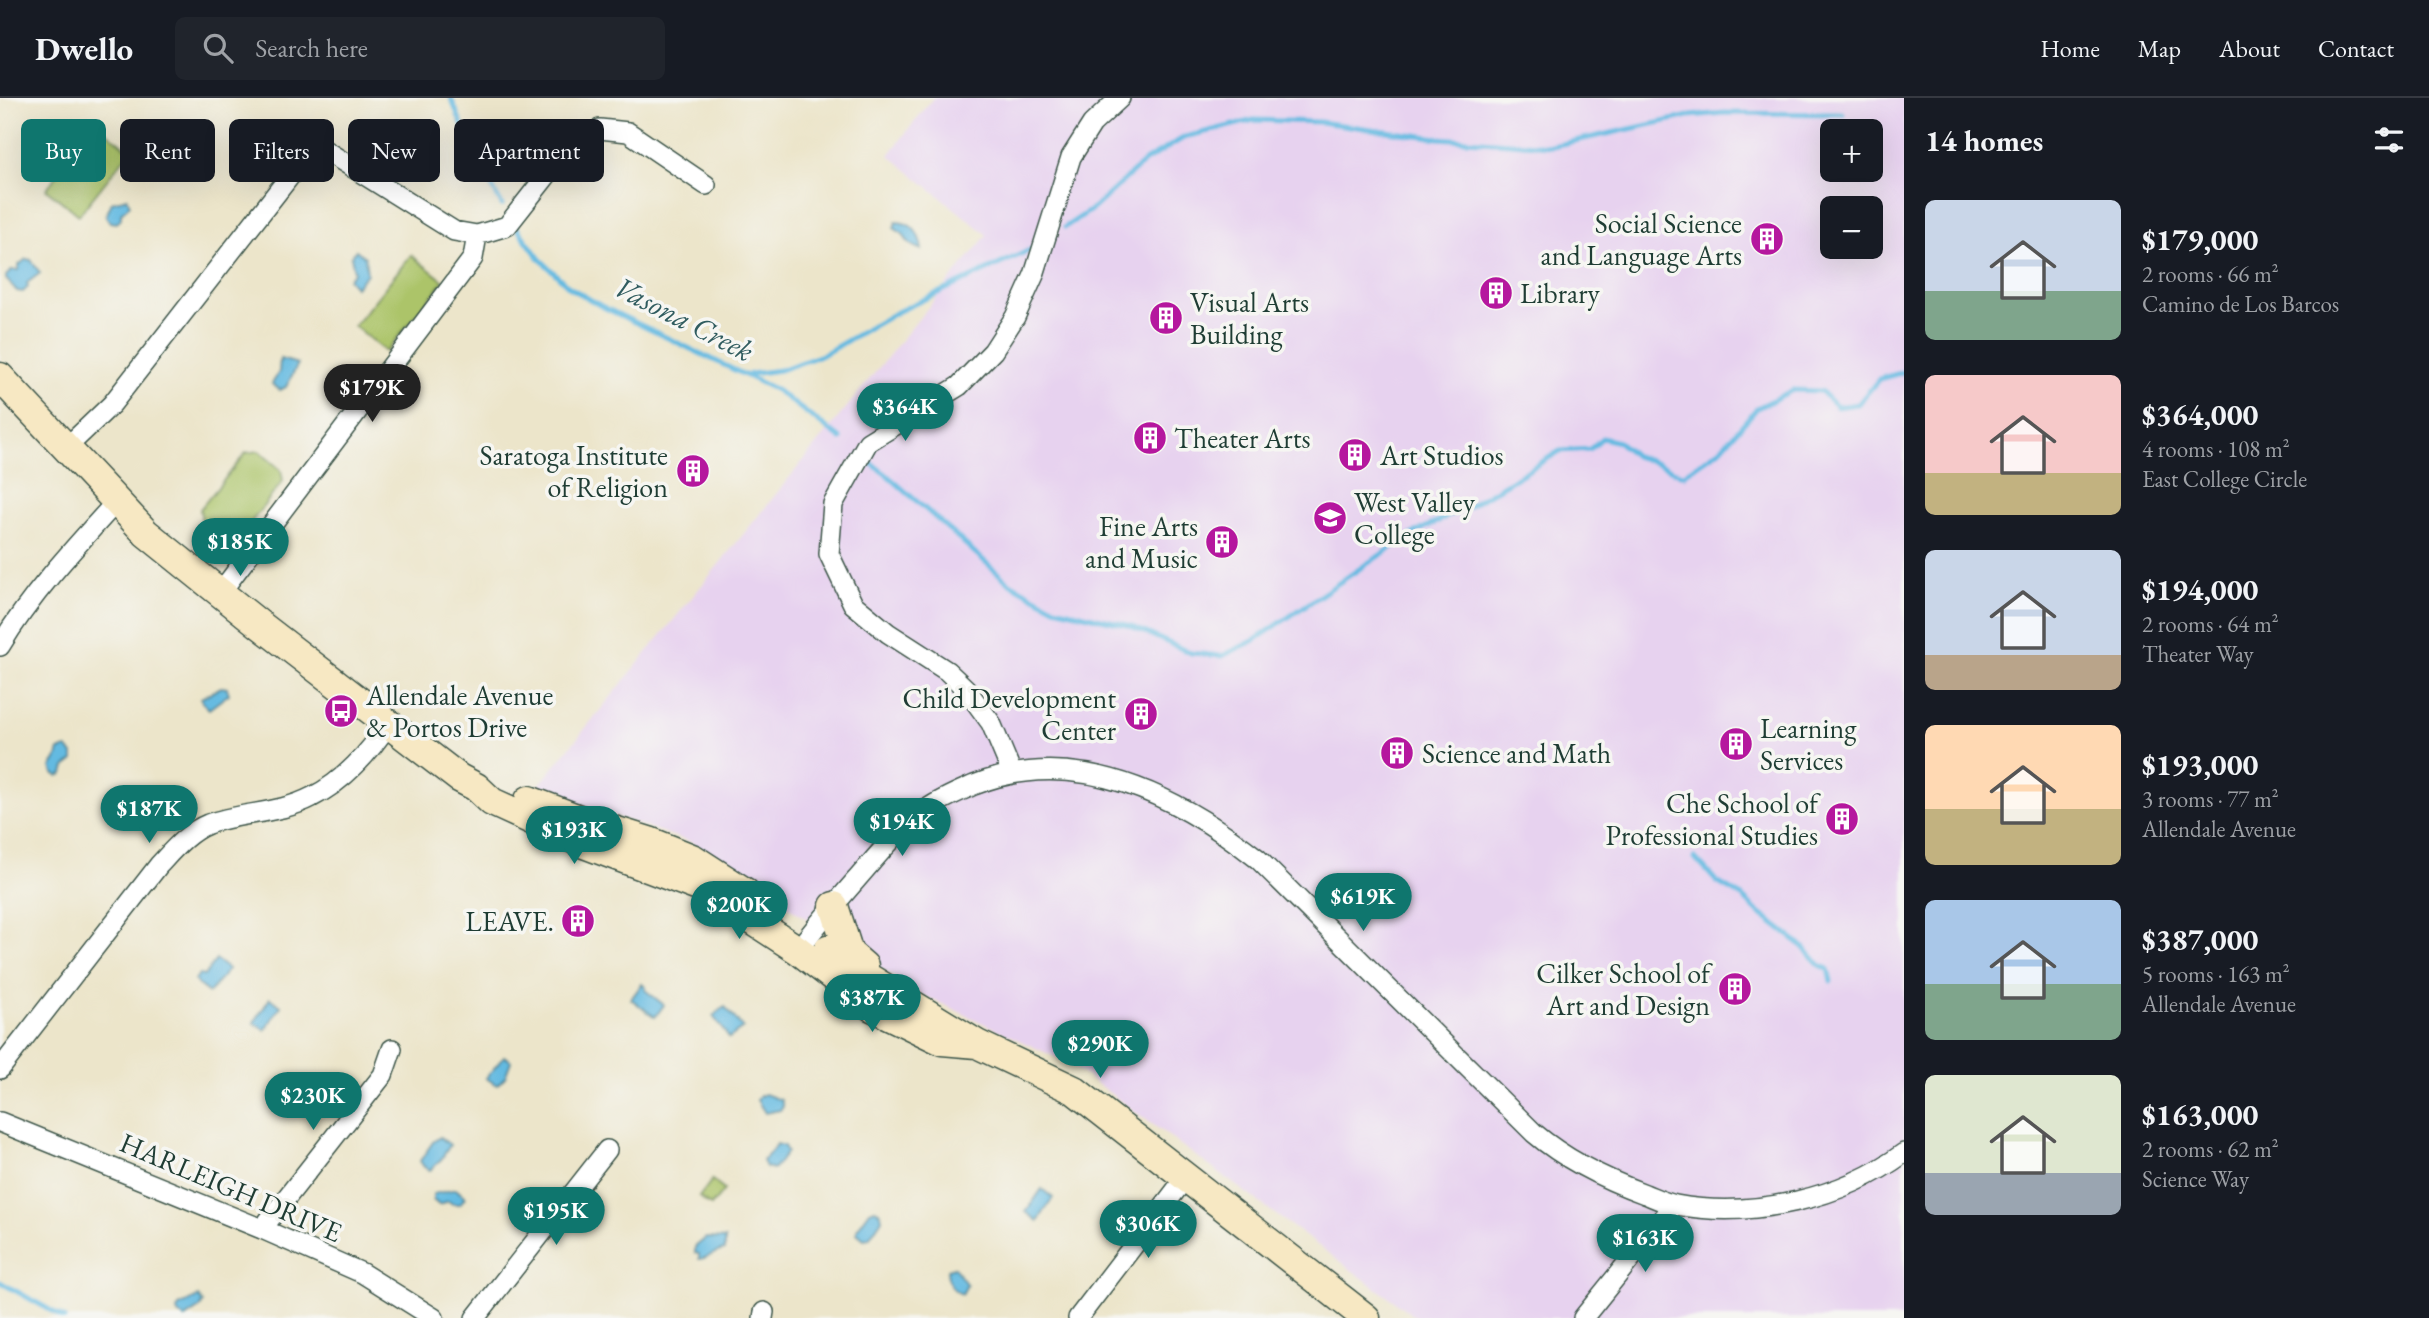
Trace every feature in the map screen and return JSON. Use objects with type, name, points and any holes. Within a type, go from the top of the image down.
[{"type":"street","points":[[1012,773],[991,723],[966,689],[947,671],[888,633],[853,604],[829,554],[832,504],[868,442],[959,386],[993,351],[1016,317],[1034,275],[1071,158],[1093,124],[1121,98]]},
{"type":"street","points":[[66,448],[112,404],[315,144],[454,231],[477,235],[507,226],[573,142],[600,129],[628,132],[706,186]]},
{"type":"street","points":[[220,593],[473,258],[477,235]]},
{"type":"street","points":[[0,377],[146,533],[492,802],[584,844],[706,890],[851,967],[977,1044],[1074,1090],[1366,1318]]},
{"type":"street","points":[[0,646],[51,575],[117,501]]},
{"type":"street","points":[[0,1069],[159,864],[179,843],[207,824],[269,811],[311,798],[338,781],[377,741],[389,723]]},
{"type":"street","points":[[804,942],[888,843],[923,812],[955,793],[1012,773],[1037,771],[1094,775],[1162,797],[1216,827],[1258,859],[1305,903],[1480,1081],[1544,1141],[1577,1165],[1610,1181],[1674,1205],[1739,1208],[1773,1205],[1840,1188],[1872,1173],[1904,1153]]},
{"type":"street","points":[[834,906],[849,953],[892,991]]},
{"type":"street","points":[[804,942],[872,1007],[942,1041],[977,1044]]},
{"type":"street","points":[[262,1230],[383,1076],[392,1049]]},
{"type":"street","name":"HARLEIGH DRIVE","points":[[0,1122],[362,1273],[434,1318]]},
{"type":"street","points":[[475,1318],[607,1150]]},
{"type":"street","points":[[1078,1318],[1186,1177]]},
{"type":"street","points":[[1583,1318],[1674,1205]]},
{"type":"shaded area","name":"West Valley College","points":[[933,98],[1904,98],[1904,1318],[1417,1318],[1070,1064],[917,992],[691,842],[536,789],[987,235],[889,155]]},
{"type":"green space","points":[[106,132],[120,143],[120,164],[106,181]]},
{"type":"green space","points":[[52,182],[105,182],[79,215],[46,189]]},
{"type":"green space","points":[[411,255],[444,281],[386,352],[354,326]]},
{"type":"green space","points":[[259,451],[281,470],[283,481],[237,540],[226,541],[202,522],[200,509],[246,453]]},
{"type":"green space","points":[[712,1180],[724,1190],[711,1206],[699,1197]]},
{"type":"water","points":[[127,198],[130,205],[121,213],[121,218],[117,223],[110,222],[106,216],[112,202]]},
{"type":"water","points":[[896,222],[907,224],[915,230],[922,250],[916,248],[894,228]]},
{"type":"water","points":[[356,250],[365,257],[367,274],[355,287],[348,279],[354,272],[351,256]]},
{"type":"water","points":[[26,259],[31,260],[40,273],[27,283],[28,287],[23,292],[17,291],[6,276],[12,270],[19,270],[19,265]]},
{"type":"water","points":[[280,359],[298,364],[286,387],[280,390],[272,384],[279,372]]},
{"type":"water","points":[[221,687],[227,688],[229,694],[209,709],[201,698]]},
{"type":"water","points":[[67,748],[73,754],[73,761],[65,767],[63,774],[58,776],[53,773],[51,767],[59,750]]},
{"type":"water","points":[[216,960],[228,969],[209,993],[195,980],[199,974],[204,976]]},
{"type":"water","points":[[642,984],[646,987],[645,990],[664,1005],[655,1017],[631,999]]},
{"type":"water","points":[[270,998],[281,1006],[265,1030],[254,1023]]},
{"type":"water","points":[[725,1007],[743,1028],[729,1038],[713,1016]]},
{"type":"water","points":[[504,1056],[511,1061],[505,1077],[497,1085],[486,1078]]},
{"type":"water","points":[[765,1094],[781,1100],[783,1107],[765,1113],[757,1100]]},
{"type":"water","points":[[440,1137],[450,1145],[440,1161],[430,1170],[420,1161],[433,1142]]},
{"type":"water","points":[[777,1144],[784,1146],[787,1152],[774,1169],[766,1167],[763,1161]]},
{"type":"water","points":[[456,1189],[465,1197],[460,1204],[448,1201],[439,1205],[433,1200],[433,1194]]},
{"type":"water","points":[[1042,1189],[1053,1198],[1038,1221],[1026,1212]]},
{"type":"water","points":[[875,1209],[882,1219],[869,1238],[864,1239],[857,1233],[857,1229],[870,1211]]},
{"type":"water","points":[[706,1238],[725,1239],[725,1250],[699,1259],[695,1247]]},
{"type":"water","points":[[954,1267],[967,1285],[962,1294],[952,1287],[949,1281],[947,1269]]},
{"type":"water","points":[[198,1297],[203,1303],[201,1307],[185,1318],[178,1314],[179,1306]]},
{"type":"waterway","name":"Vasona Creek","points":[[451,98],[474,154],[502,205]]},
{"type":"waterway","points":[[1065,227],[1094,208],[1145,161],[1185,137],[1254,120],[1320,122],[1438,138],[1552,146],[1689,116],[1725,113],[1843,114]]},
{"type":"waterway","name":"Vasona Creek","points":[[517,228],[540,259],[569,287],[601,306],[776,390],[841,439]]},
{"type":"waterway","points":[[750,374],[780,370],[822,355],[897,312],[1030,250]]},
{"type":"waterway","name":"Vasona Creek","points":[[871,463],[1008,582],[1055,608],[1131,626],[1191,653],[1222,656],[1255,640],[1416,532],[1468,507],[1560,451],[1590,449],[1602,438],[1619,442],[1635,456],[1683,475],[1721,449],[1757,408],[1793,390],[1821,391],[1837,407],[1858,404],[1879,379],[1904,372]]},
{"type":"waterway","points":[[1695,858],[1717,882],[1741,896],[1828,969],[1831,981]]},
{"type":"waterway","points":[[0,1282],[64,1318]]},
{"type":"place","name":"Social Science and Language Arts","points":[[1767,239]]},
{"type":"place","name":"Library","points":[[1496,293]]},
{"type":"place","name":"Visual Arts Building","points":[[1166,318]]},
{"type":"place","name":"Theater Arts","points":[[1150,438]]},
{"type":"place","name":"Art Studios","points":[[1355,455]]},
{"type":"place","name":"Saratoga Institute of Religion","points":[[693,471]]},
{"type":"place","name":"West Valley College","points":[[1330,518]]},
{"type":"place","name":"Fine Arts and Music","points":[[1222,542]]},
{"type":"place","name":"Allendale Avenue & Portos Drive","points":[[341,711]]},
{"type":"place","name":"Child Development Center","points":[[1141,714]]},
{"type":"place","name":"Learning Services","points":[[1736,744]]},
{"type":"place","name":"Science and Math","points":[[1397,753]]},
{"type":"place","name":"Che School of Professional Studies","points":[[1842,819]]},
{"type":"place","name":"LEAVE.","points":[[578,921]]},
{"type":"place","name":"Cilker School of Art and Design","points":[[1735,989]]}]
